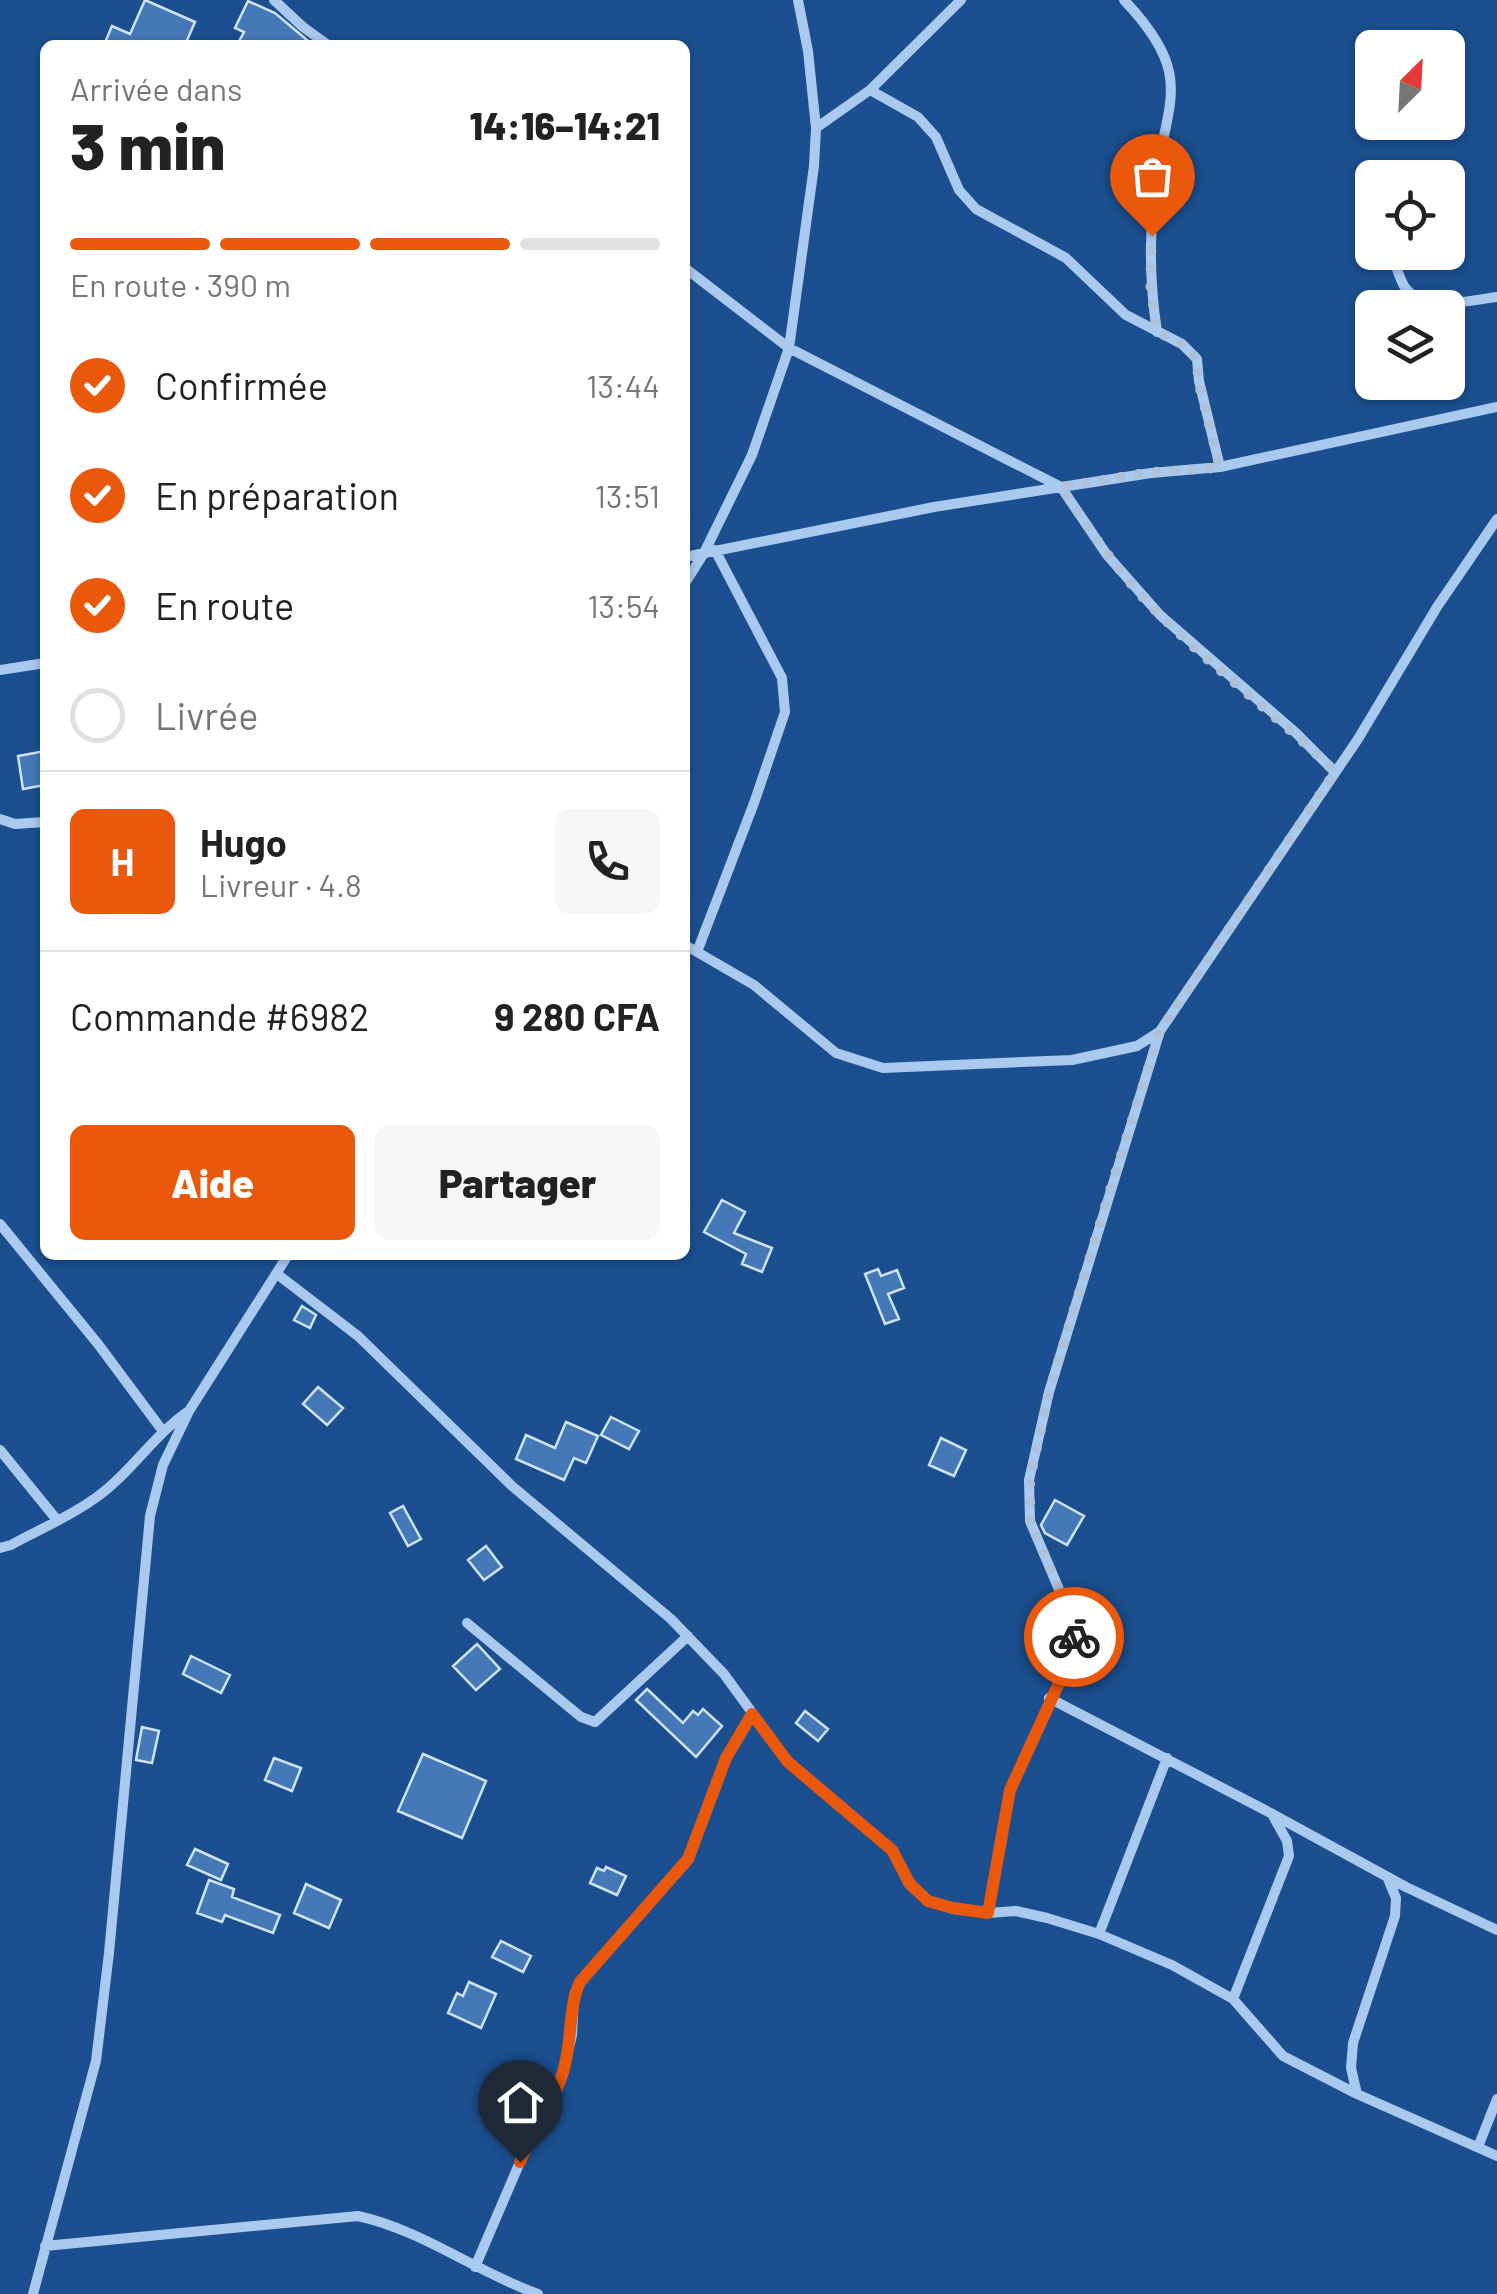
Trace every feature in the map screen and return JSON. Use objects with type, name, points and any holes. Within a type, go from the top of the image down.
[{"type":"street","points":[[274,0],[321,40]]},
{"type":"street","points":[[690,578],[710,552],[752,455],[789,348],[816,128],[798,0]]},
{"type":"street","points":[[816,128],[870,90],[961,0]]},
{"type":"street","points":[[1124,0],[1168,58],[1172,91],[1154,191],[1150,284],[1157,332]]},
{"type":"street","points":[[870,90],[918,117],[936,136],[959,190],[976,209],[1066,258],[1126,316],[1182,344],[1197,359],[1198,381],[1220,468]]},
{"type":"street","points":[[1398,270],[1406,290],[1424,300],[1446,303],[1497,297]]},
{"type":"street","points":[[690,272],[789,348],[1061,487],[1108,555],[1160,616],[1295,732],[1335,772]]},
{"type":"street","points":[[690,556],[934,507],[1151,472],[1220,468],[1497,407]]},
{"type":"street","points":[[988,1913],[1010,1790],[1076,1646],[1072,1620],[1030,1521],[1030,1480],[1049,1392],[1160,1031],[1496,524]]},
{"type":"street","points":[[697,952],[754,803],[786,698],[782,678],[710,552]]},
{"type":"street","points":[[0,670],[40,664]]},
{"type":"street","points":[[0,818],[14,824],[40,822]]},
{"type":"street","points":[[690,948],[754,985],[836,1053],[883,1068],[1072,1060],[1137,1046],[1160,1031]]},
{"type":"street","points":[[0,1224],[162,1430]]},
{"type":"street","points":[[33,2294],[96,2061],[110,1953],[150,1516],[162,1465],[189,1410],[285,1260]]},
{"type":"street","points":[[277,1274],[358,1336],[512,1486],[672,1619],[724,1674],[788,1762],[892,1850],[910,1884],[928,1901],[988,1913],[1016,1911],[1098,1934],[1172,1965],[1234,1999],[1283,2056],[1357,2094],[1497,2156]]},
{"type":"street","points":[[0,1548],[11,1546],[96,1498],[162,1430],[189,1410]]},
{"type":"street","points":[[0,1450],[57,1520]]},
{"type":"street","points":[[467,1623],[581,1717],[595,1722],[688,1636]]},
{"type":"street","points":[[1050,1698],[1388,1877],[1497,1930]]},
{"type":"street","points":[[475,2266],[535,2127],[562,2077],[572,2036],[574,1995],[580,1982],[688,1859],[726,1758],[752,1714]]},
{"type":"street","points":[[1098,1934],[1167,1758]]},
{"type":"street","points":[[1234,1999],[1289,1856],[1287,1841],[1271,1813]]},
{"type":"street","points":[[1357,2094],[1350,2068],[1354,2043],[1395,1916],[1396,1898],[1388,1877]]},
{"type":"street","points":[[1478,2147],[1497,2099]]},
{"type":"street","points":[[45,2246],[358,2216],[393,2224],[538,2294]]},
{"type":"building","points":[[145,0],[195,22],[187,40],[106,40],[112,26],[130,34]]},
{"type":"building","points":[[248,1],[275,13],[307,40],[240,40],[244,32],[235,28]]},
{"type":"building","points":[[40,752],[40,786],[23,789],[18,756]]},
{"type":"building","points":[[722,1200],[745,1212],[734,1233],[772,1248],[762,1272],[742,1264],[746,1254],[704,1232]]},
{"type":"building","points":[[878,1269],[881,1276],[897,1270],[904,1288],[888,1294],[899,1319],[885,1324],[865,1274]]},
{"type":"building","points":[[302,1306],[316,1315],[310,1328],[294,1320]]},
{"type":"building","points":[[318,1387],[343,1408],[327,1425],[303,1404]]},
{"type":"building","points":[[611,1417],[639,1431],[629,1449],[601,1435]]},
{"type":"building","points":[[566,1422],[598,1436],[586,1463],[574,1458],[564,1480],[516,1459],[526,1435],[555,1448]]},
{"type":"building","points":[[941,1438],[966,1450],[954,1476],[929,1465]]},
{"type":"building","points":[[1055,1500],[1084,1516],[1067,1545],[1045,1533],[1041,1525]]},
{"type":"building","points":[[403,1506],[421,1539],[408,1546],[390,1513]]},
{"type":"building","points":[[486,1546],[502,1567],[484,1580],[468,1560]]},
{"type":"building","points":[[477,1644],[500,1669],[476,1690],[453,1666]]},
{"type":"building","points":[[191,1656],[230,1675],[221,1693],[183,1674]]},
{"type":"building","points":[[647,1689],[683,1723],[693,1711],[698,1715],[703,1709],[722,1726],[696,1757],[636,1700]]},
{"type":"building","points":[[805,1711],[828,1729],[818,1741],[796,1723]]},
{"type":"building","points":[[142,1727],[159,1731],[152,1763],[136,1760]]},
{"type":"building","points":[[423,1754],[486,1781],[462,1838],[398,1811]]},
{"type":"building","points":[[274,1758],[301,1768],[292,1791],[265,1780]]},
{"type":"building","points":[[195,1849],[228,1864],[221,1880],[187,1865]]},
{"type":"building","points":[[606,1867],[626,1876],[617,1895],[590,1883],[597,1868],[604,1871]]},
{"type":"building","points":[[209,1880],[234,1889],[232,1897],[280,1915],[273,1933],[225,1915],[222,1922],[197,1913]]},
{"type":"building","points":[[306,1884],[341,1900],[329,1928],[294,1913]]},
{"type":"building","points":[[501,1941],[531,1956],[523,1972],[492,1957]]},
{"type":"building","points":[[469,1982],[496,1994],[481,2028],[448,2013],[457,1993],[463,1996]]},
{"type":"way so far","points":[[1074,1637],[1072,1620],[1030,1521],[1030,1480],[1049,1392],[1160,1031],[1335,772],[1295,732],[1160,616],[1108,555],[1061,487],[1151,472],[1220,468],[1198,381],[1197,359],[1182,344],[1157,332],[1150,284],[1152,236]]},
{"type":"route","points":[[520,2162],[562,2077],[572,2036],[574,1995],[580,1982],[688,1859],[726,1758],[752,1714],[788,1762],[892,1850],[910,1884],[928,1901],[988,1913],[1010,1790],[1076,1646],[1074,1637]]}]
